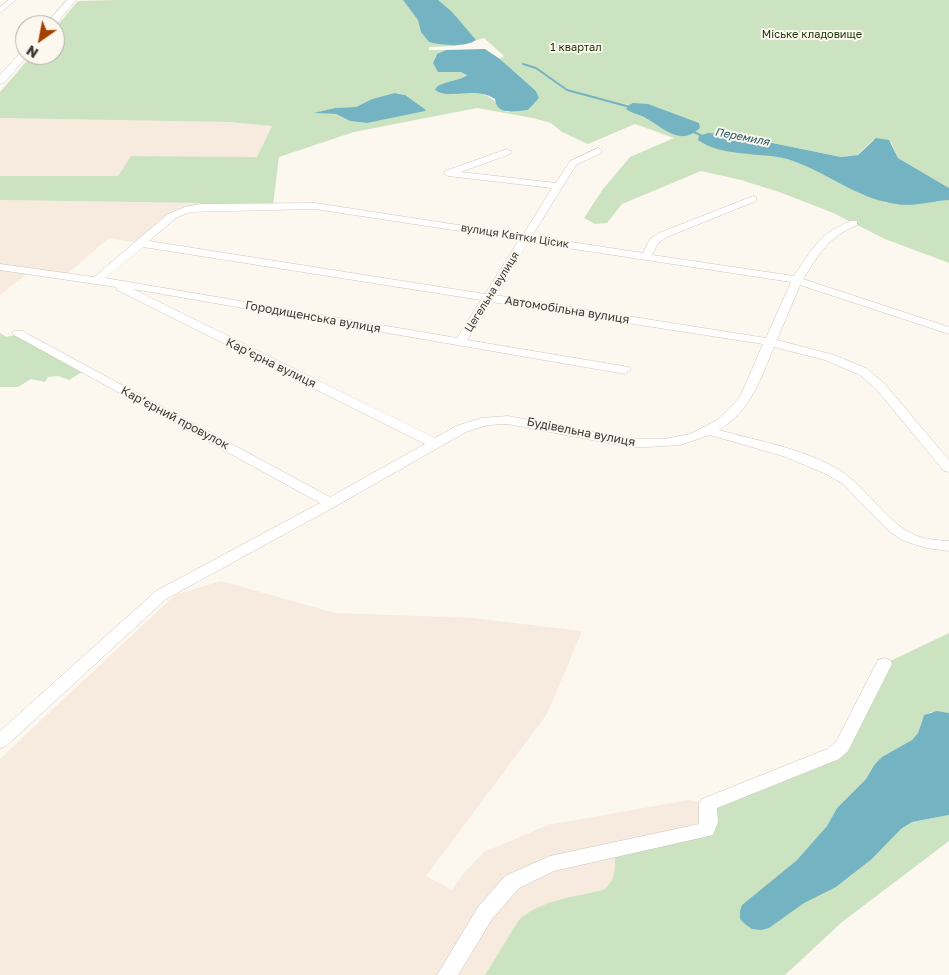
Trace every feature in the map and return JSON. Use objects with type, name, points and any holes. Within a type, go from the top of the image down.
[{"type":"main road","points":[[59,15],[72,0]]},
{"type":"main road","points":[[0,81],[15,64]]},
{"type":"street","points":[[0,11],[13,0]]},
{"type":"street","name":"Цегельна вулиця","points":[[460,342],[573,163],[598,151]]},
{"type":"street","points":[[507,152],[448,173],[558,186]]},
{"type":"street","points":[[646,257],[654,241],[663,235],[753,199]]},
{"type":"street","name":"вулиця Квітки Цісик","points":[[102,281],[140,243],[172,216],[188,209],[201,206],[315,206],[797,280],[949,331]]},
{"type":"street","name":"Будівельна вулиця","points":[[0,741],[161,595],[331,503],[434,443],[476,424],[502,420],[521,421],[629,443],[674,441],[712,432],[735,413],[746,398],[797,280],[823,241],[836,231],[852,223]]},
{"type":"street","name":"Автомобільна вулиця","points":[[140,243],[770,342],[840,362],[867,374],[949,468]]},
{"type":"street","name":"Городищенська вулиця","points":[[0,267],[102,281],[626,370]]},
{"type":"street","name":"Карʼєрна вулиця","points":[[102,281],[434,443]]},
{"type":"street","name":"Карʼєрний провулок","points":[[18,333],[331,503]]},
{"type":"street","points":[[712,432],[824,468],[848,482],[900,534],[929,544],[949,546]]},
{"type":"street","points":[[447,975],[485,912],[512,882],[550,864],[706,830],[710,822],[708,804],[833,754],[842,746],[884,664]]},
{"type":"shaded area","points":[[0,118],[228,122],[272,126],[257,157],[131,156],[118,176],[0,176]]},
{"type":"shaded area","points":[[0,200],[203,203],[201,207],[188,209],[140,243],[109,238],[66,275],[30,271],[0,295]]},
{"type":"shaded area","points":[[221,581],[335,613],[472,618],[582,631],[547,714],[426,876],[452,890],[462,875],[484,852],[548,825],[689,800],[708,804],[709,822],[614,877],[610,886],[604,890],[518,921],[485,975],[0,975],[0,759],[175,595]]},
{"type":"green space","points":[[116,0],[949,0],[949,188],[898,158],[891,142],[873,140],[857,155],[841,157],[728,134],[712,133],[699,136],[702,143],[721,149],[784,158],[802,164],[887,203],[949,200],[949,263],[885,239],[831,212],[779,192],[741,180],[701,171],[622,204],[607,223],[595,224],[584,218],[603,189],[630,157],[674,138],[635,124],[588,144],[562,132],[551,123],[477,108],[354,132],[279,157],[273,205],[201,207],[202,203],[0,200],[0,176],[118,176],[131,156],[257,157],[272,126],[228,122],[0,118],[0,92],[23,65],[65,65],[65,16],[78,1]],"holes":[[[484,38],[504,56],[500,59],[536,91],[539,98],[528,110],[506,112],[495,101],[485,95],[476,93],[453,95],[435,90],[437,87],[460,79],[467,74],[438,71],[433,63],[436,55],[446,50],[429,50],[429,47],[455,46]],[[398,93],[405,95],[367,123],[350,121],[336,114],[316,113],[335,108],[356,107],[372,99]]]},
{"type":"green space","points":[[0,333],[6,337],[15,335],[82,372],[69,380],[58,376],[48,377],[45,382],[31,379],[18,387],[0,387]]},
{"type":"green space","points":[[949,633],[949,713],[930,712],[922,720],[918,733],[912,740],[874,764],[866,779],[837,808],[827,826],[796,861],[836,887],[872,859],[901,829],[912,822],[949,815],[949,841],[842,922],[785,975],[485,975],[518,921],[527,914],[547,904],[603,890],[608,886],[614,872],[615,850],[706,830],[708,804],[833,754],[884,664]]},
{"type":"water","points":[[403,0],[438,0],[452,12],[476,40],[459,45],[429,42],[421,32],[418,20]]},
{"type":"water","points":[[485,49],[500,59],[536,91],[539,98],[528,110],[503,110],[496,104],[495,99],[479,93],[447,94],[435,90],[444,83],[467,75],[461,72],[438,72],[433,63],[437,54],[446,50]]},
{"type":"water","points":[[395,93],[405,95],[426,110],[367,123],[350,121],[336,114],[314,113],[335,108],[356,107],[372,99]]},
{"type":"water","points":[[633,103],[648,104],[699,123],[700,128],[692,134],[678,136],[626,109]]},
{"type":"water","points":[[708,133],[728,134],[841,157],[858,155],[876,138],[889,140],[898,158],[949,188],[949,200],[909,205],[882,201],[787,159],[729,152],[698,140],[699,136]]},
{"type":"water","points":[[937,711],[949,713],[949,815],[912,822],[901,829],[872,859],[836,887],[804,903],[769,928],[761,930],[752,929],[745,924],[740,919],[742,905],[796,861],[827,826],[837,808],[866,779],[874,765],[882,757],[912,740],[918,733],[924,715]]},
{"type":"waterway","name":"Перемиля","points":[[523,64],[536,68],[567,90],[630,107]]},
{"type":"waterway","name":"Перемиля","points":[[690,130],[704,137]]},
{"type":"park label","name":"Міське кладовище","points":[[812,35]]},
{"type":"park label","name":"1 квартал","points":[[576,48]]}]
